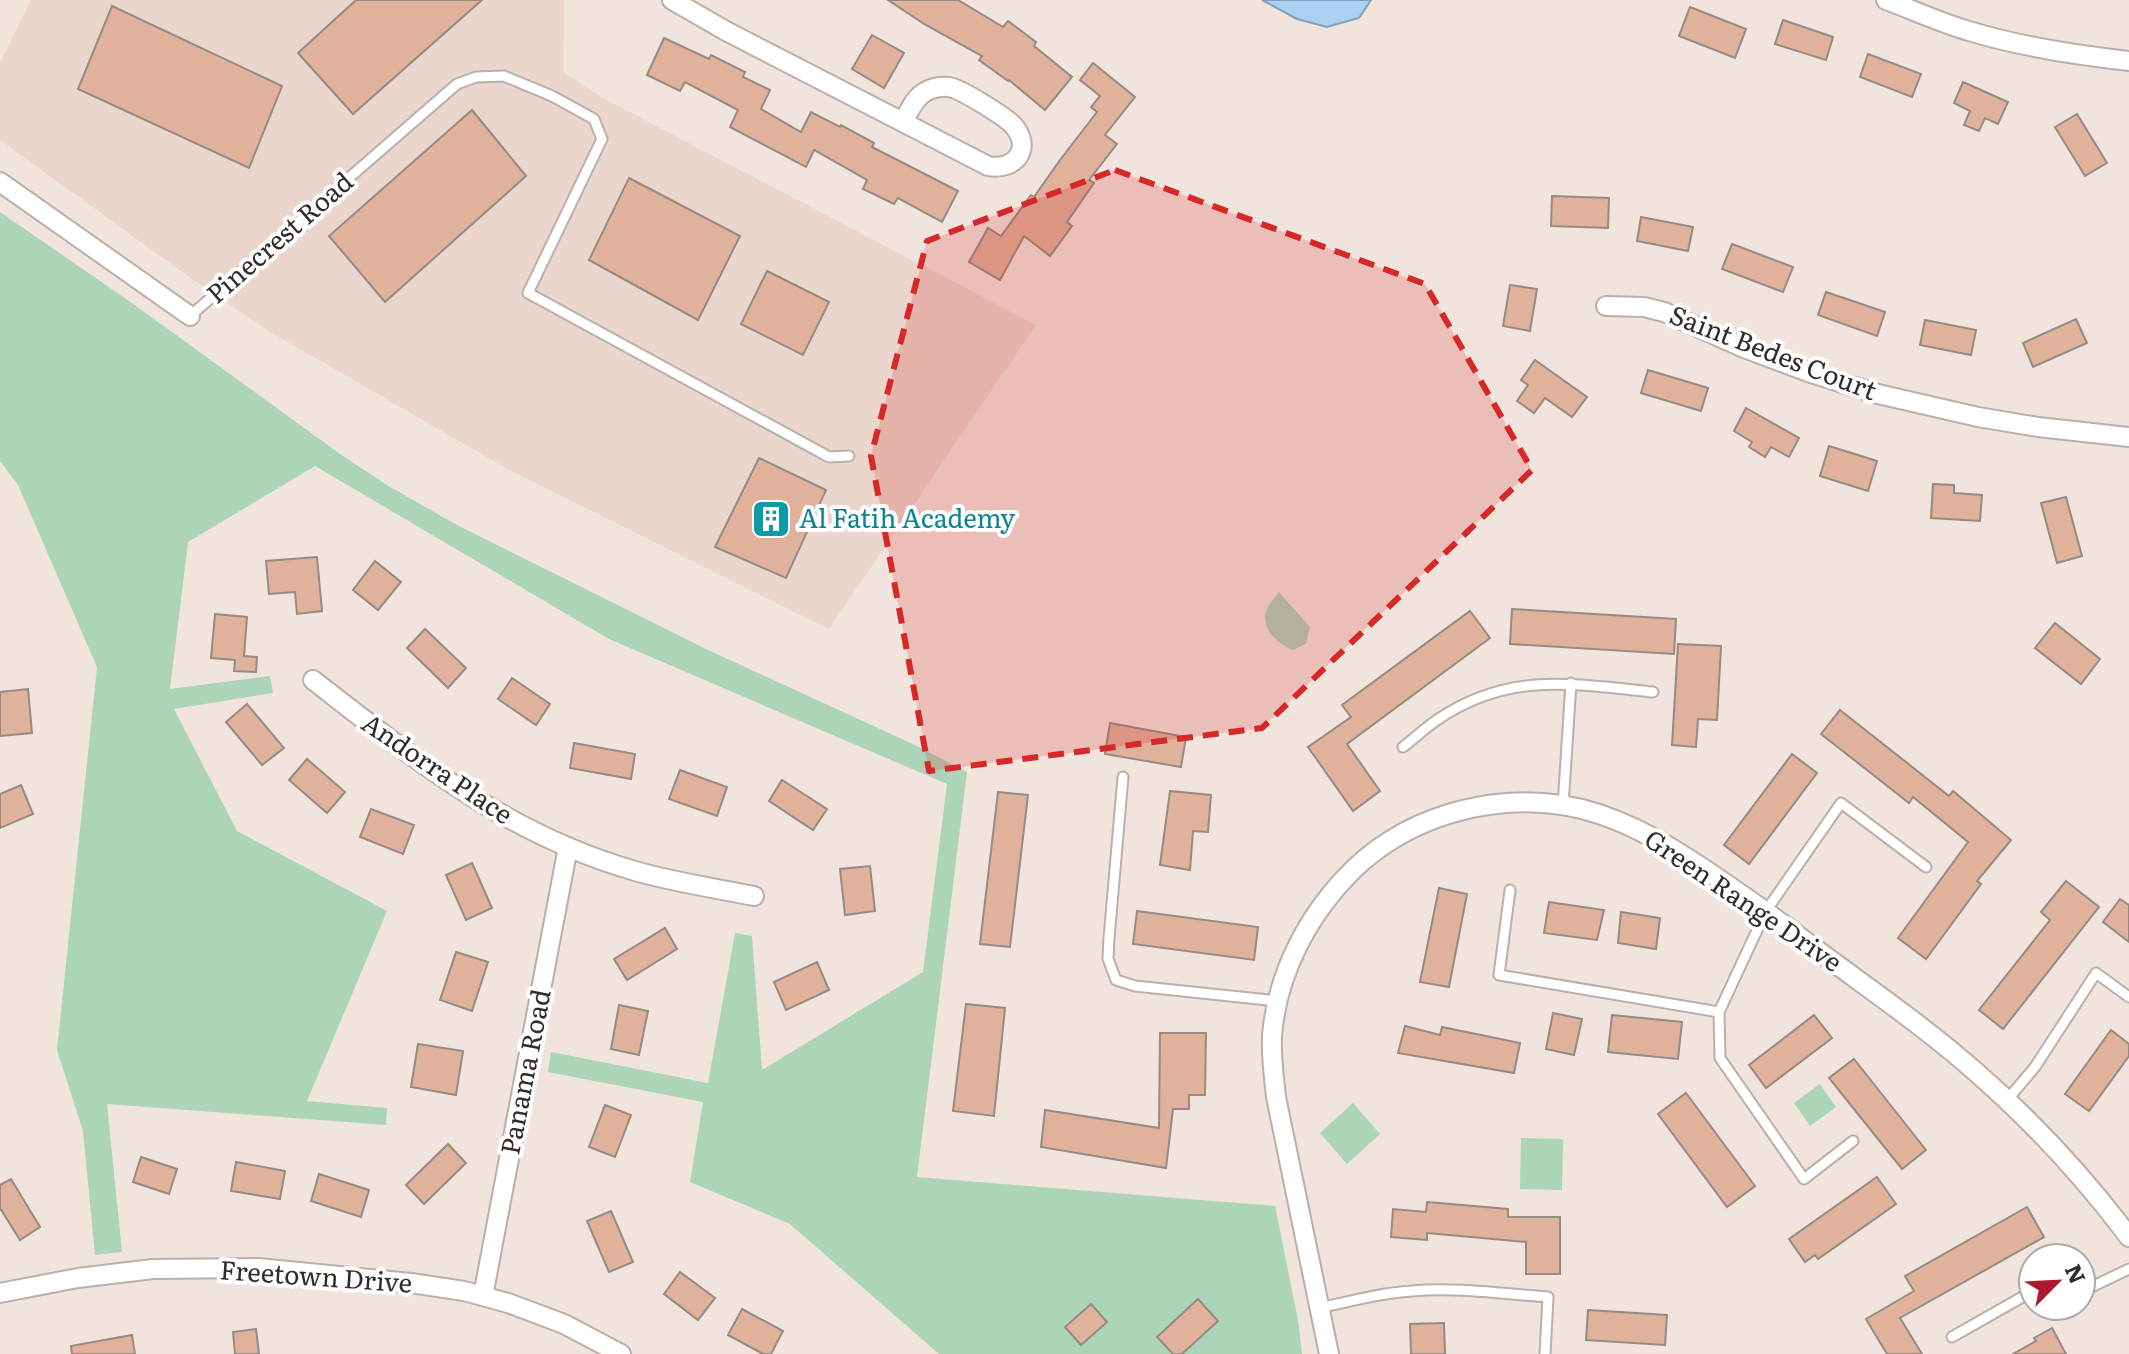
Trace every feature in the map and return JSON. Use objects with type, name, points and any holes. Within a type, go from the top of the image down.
[{"type":"street","points":[[672,0],[726,31],[988,166],[1008,166],[1018,158],[1022,146],[1012,124],[963,92],[949,87],[928,90],[918,97],[903,122]]},
{"type":"street","points":[[1886,0],[1966,31],[2004,41],[2081,56],[2129,61]]},
{"type":"street","name":"Pinecrest Road","points":[[0,182],[190,316]]},
{"type":"street","name":"Saint Bedes Court","points":[[1606,306],[1644,307],[1664,312],[1757,353],[1878,394],[1978,417],[2129,437]]},
{"type":"street","name":"Andorra Place","points":[[313,680],[416,761],[505,818],[568,847],[635,871],[754,896]]},
{"type":"street","name":"Green Range Drive","points":[[1329,1354],[1276,1097],[1272,1035],[1278,1001],[1302,937],[1320,907],[1342,880],[1367,857],[1416,826],[1483,806],[1518,802],[1563,806],[1613,818],[1669,845],[1766,911],[1976,1071],[2075,1169],[2129,1237]]},
{"type":"street","name":"Panama Road","points":[[483,1296],[568,847]]},
{"type":"street","name":"Freetown Drive","points":[[0,1293],[78,1278],[153,1269],[258,1268],[411,1283],[483,1296],[564,1324],[621,1354]]},
{"type":"lane","name":"Pinecrest Road","points":[[190,316],[457,84],[476,77],[504,76],[552,96],[594,119],[602,139],[528,293],[829,457],[849,456]]},
{"type":"lane","points":[[1403,747],[1438,719],[1480,697],[1520,685],[1571,683],[1653,692]]},
{"type":"lane","points":[[1563,806],[1571,683]]},
{"type":"lane","points":[[1123,777],[1108,959],[1116,980],[1135,986],[1278,1001]]},
{"type":"lane","points":[[1853,1141],[1804,1179],[1720,1058],[1719,1012],[1766,911],[1841,803],[1926,867]]},
{"type":"lane","points":[[1510,890],[1499,975],[1719,1012]]},
{"type":"lane","points":[[2007,1101],[2035,1067],[2096,973],[2129,997]]},
{"type":"lane","points":[[2097,1284],[2129,1269]]},
{"type":"lane","points":[[1320,1308],[1415,1290],[1548,1297],[1545,1354]]},
{"type":"lane","points":[[1952,1337],[2017,1300]]},
{"type":"highlighted area","points":[[1115,170],[1425,284],[1532,470],[1262,728],[929,771],[871,456],[927,241]]},
{"type":"shaded area","points":[[31,0],[564,0],[563,72],[603,98],[1036,325],[829,629],[511,471],[272,333],[0,140],[0,63]]},
{"type":"green space","points":[[0,212],[390,487],[457,525],[706,649],[967,772],[917,1177],[1275,1206],[1302,1354],[939,1354],[790,1224],[690,1182],[703,1102],[548,1072],[551,1052],[708,1083],[735,933],[752,936],[762,1070],[923,972],[947,784],[609,639],[315,466],[188,542],[170,689],[270,676],[273,693],[174,709],[237,831],[387,911],[307,1101],[387,1108],[386,1125],[107,1104],[122,1252],[95,1255],[83,1131],[57,1050],[97,667],[18,485],[0,461]]},
{"type":"green space","points":[[1279,592],[1310,627],[1306,644],[1293,650],[1271,634],[1265,622],[1267,609]]},
{"type":"green space","points":[[1820,1084],[1836,1107],[1810,1126],[1794,1103]]},
{"type":"green space","points":[[1353,1103],[1380,1134],[1347,1164],[1320,1133]]},
{"type":"green space","points":[[1521,1138],[1563,1139],[1562,1190],[1520,1189]]},
{"type":"water","points":[[1262,0],[1371,0],[1359,18],[1327,27],[1297,19]]},
{"type":"building","points":[[356,0],[482,0],[353,114],[298,53]]},
{"type":"building","points":[[888,0],[958,0],[1003,27],[1008,21],[1036,42],[1034,46],[1072,77],[1045,110],[979,60],[982,56]]},
{"type":"building","points":[[112,6],[282,86],[249,168],[78,89]]},
{"type":"building","points":[[1690,7],[1746,29],[1735,58],[1679,36]]},
{"type":"building","points":[[1783,20],[1833,37],[1826,60],[1775,44]]},
{"type":"building","points":[[872,35],[904,53],[884,88],[852,69]]},
{"type":"building","points":[[664,38],[709,59],[711,55],[745,72],[743,77],[770,90],[761,109],[801,132],[811,112],[841,125],[874,143],[872,147],[958,191],[942,222],[898,198],[894,204],[863,189],[867,180],[814,150],[806,167],[730,127],[738,110],[685,82],[680,91],[647,75]]},
{"type":"building","points":[[1868,54],[1921,74],[1912,97],[1860,77]]},
{"type":"building","points":[[1093,63],[1135,97],[1105,135],[1117,144],[1089,180],[1094,183],[1067,222],[1072,226],[1050,256],[1024,236],[1000,280],[969,262],[988,228],[1001,236],[1097,112],[1091,107],[1100,96],[1080,80]]},
{"type":"building","points":[[1963,82],[2008,102],[1998,124],[1985,118],[1979,131],[1964,125],[1970,111],[1954,103]]},
{"type":"building","points":[[472,110],[526,176],[385,302],[329,236]]},
{"type":"building","points":[[2077,114],[2107,163],[2085,176],[2055,127]]},
{"type":"building","points":[[629,178],[740,236],[698,320],[589,260]]},
{"type":"building","points":[[1552,196],[1609,198],[1608,228],[1551,226]]},
{"type":"building","points":[[1641,217],[1693,227],[1688,251],[1637,241]]},
{"type":"building","points":[[1732,244],[1793,267],[1783,292],[1722,269]]},
{"type":"building","points":[[767,271],[829,302],[803,355],[741,324]]},
{"type":"building","points":[[1510,285],[1537,289],[1530,331],[1503,326]]},
{"type":"building","points":[[1826,292],[1885,312],[1877,336],[1818,315]]},
{"type":"building","points":[[2076,319],[2087,343],[2033,367],[2023,343]]},
{"type":"building","points":[[1925,320],[1976,330],[1971,355],[1920,345]]},
{"type":"building","points":[[1535,360],[1587,397],[1572,417],[1545,398],[1534,413],[1517,401],[1528,385],[1521,380]]},
{"type":"building","points":[[1648,370],[1708,388],[1701,411],[1641,393]]},
{"type":"building","points":[[1746,408],[1799,438],[1789,457],[1771,447],[1765,457],[1749,447],[1752,442],[1734,431]]},
{"type":"building","points":[[1829,446],[1877,461],[1868,491],[1820,476]]},
{"type":"building","name":"Al Fatih Academy","points":[[759,458],[826,490],[786,578],[715,547]]},
{"type":"building","points":[[1933,484],[1954,485],[1954,493],[1982,495],[1980,521],[1931,518]]},
{"type":"building","points":[[2066,497],[2082,556],[2057,563],[2041,503]]},
{"type":"building","points":[[317,557],[322,611],[297,614],[295,592],[269,594],[266,561]]},
{"type":"building","points":[[375,561],[401,582],[378,610],[353,590]]},
{"type":"building","points":[[1512,609],[1676,619],[1674,654],[1510,644]]},
{"type":"building","points":[[1470,611],[1490,638],[1347,744],[1380,791],[1353,811],[1308,747],[1351,717],[1342,705]]},
{"type":"building","points":[[215,614],[247,617],[244,656],[257,657],[256,672],[234,671],[235,660],[211,658]]},
{"type":"building","points":[[2055,623],[2100,659],[2081,684],[2035,648]]},
{"type":"building","points":[[425,629],[466,668],[448,688],[407,648]]},
{"type":"building","points":[[1678,644],[1721,646],[1717,720],[1698,719],[1696,747],[1672,745]]},
{"type":"building","points":[[512,678],[550,704],[536,725],[498,699]]},
{"type":"building","points":[[28,689],[32,733],[0,736],[0,692]]},
{"type":"building","points":[[247,704],[284,748],[262,765],[226,722]]},
{"type":"building","points":[[1840,710],[1949,796],[1953,791],[2011,840],[1977,881],[1981,884],[1926,959],[1898,938],[1968,842],[1913,797],[1909,803],[1821,734]]},
{"type":"building","points":[[1110,723],[1186,737],[1181,767],[1105,754]]},
{"type":"building","points":[[574,743],[635,754],[631,779],[570,768]]},
{"type":"building","points":[[1792,754],[1817,773],[1749,864],[1724,845]]},
{"type":"building","points":[[307,759],[345,792],[327,813],[289,780]]},
{"type":"building","points":[[680,770],[727,787],[717,816],[669,799]]},
{"type":"building","points":[[782,780],[827,809],[813,830],[769,801]]},
{"type":"building","points":[[21,785],[33,814],[0,828],[0,794]]},
{"type":"building","points":[[1170,791],[1211,795],[1208,832],[1193,831],[1190,870],[1160,865]]},
{"type":"building","points":[[998,792],[1028,795],[1010,947],[980,944]]},
{"type":"building","points":[[371,809],[414,825],[403,854],[360,837]]},
{"type":"building","points":[[472,863],[492,908],[466,920],[446,875]]},
{"type":"building","points":[[870,866],[875,911],[845,915],[840,869]]},
{"type":"building","points":[[2066,881],[2099,907],[2003,1029],[1979,1010],[2050,920],[2041,912]]},
{"type":"building","points":[[1439,888],[1467,894],[1449,987],[1420,982]]},
{"type":"building","points":[[2120,899],[2129,905],[2129,942],[2103,922]]},
{"type":"building","points":[[1549,902],[1604,910],[1597,940],[1544,933]]},
{"type":"building","points":[[1137,911],[1258,927],[1254,960],[1133,944]]},
{"type":"building","points":[[1621,912],[1660,918],[1656,949],[1618,943]]},
{"type":"building","points":[[665,928],[677,949],[627,980],[614,959]]},
{"type":"building","points":[[456,952],[488,962],[472,1011],[440,1000]]},
{"type":"building","points":[[817,962],[829,990],[786,1010],[774,982]]},
{"type":"building","points":[[966,1004],[1005,1008],[994,1116],[953,1111]]},
{"type":"building","points":[[619,1005],[648,1011],[639,1055],[611,1049]]},
{"type":"building","points":[[1553,1013],[1582,1019],[1574,1055],[1546,1049]]},
{"type":"building","points":[[1612,1015],[1682,1022],[1678,1059],[1608,1052]]},
{"type":"building","points":[[1814,1015],[1832,1038],[1766,1088],[1749,1065]]},
{"type":"building","points":[[1405,1026],[1440,1035],[1442,1027],[1520,1043],[1514,1073],[1398,1053]]},
{"type":"building","points":[[2111,1030],[2129,1044],[2129,1056],[2089,1111],[2065,1094]]},
{"type":"building","points":[[1160,1033],[1206,1033],[1205,1095],[1189,1095],[1189,1109],[1173,1109],[1166,1168],[1041,1147],[1045,1110],[1159,1128]]},
{"type":"building","points":[[418,1044],[463,1051],[456,1095],[411,1087]]},
{"type":"building","points":[[1854,1059],[1926,1150],[1902,1169],[1829,1078]]},
{"type":"building","points":[[1686,1093],[1755,1186],[1727,1207],[1658,1114]]},
{"type":"building","points":[[605,1105],[631,1115],[615,1157],[589,1147]]},
{"type":"building","points":[[448,1144],[466,1163],[424,1204],[406,1185]]},
{"type":"building","points":[[141,1157],[177,1169],[169,1194],[133,1182]]},
{"type":"building","points":[[236,1162],[285,1171],[280,1199],[231,1191]]},
{"type":"building","points":[[319,1174],[369,1190],[361,1217],[311,1201]]},
{"type":"building","points":[[1877,1177],[1896,1204],[1818,1259],[1815,1255],[1805,1262],[1789,1239]]},
{"type":"building","points":[[11,1179],[40,1227],[20,1240],[0,1208],[0,1185]]},
{"type":"building","points":[[1427,1202],[1508,1209],[1508,1217],[1560,1217],[1560,1274],[1526,1274],[1526,1242],[1427,1233],[1427,1240],[1391,1237],[1393,1209],[1426,1212]]},
{"type":"building","points":[[2027,1207],[2044,1237],[2035,1242],[2017,1242],[2017,1252],[1900,1318],[1922,1354],[1887,1354],[1866,1319],[1914,1291],[1905,1276]]},
{"type":"building","points":[[611,1211],[633,1262],[609,1272],[587,1221]]},
{"type":"building","points":[[680,1272],[715,1298],[698,1320],[664,1294]]},
{"type":"building","points":[[1198,1299],[1218,1321],[1182,1354],[1173,1354],[1157,1337]]},
{"type":"building","points":[[1091,1304],[1107,1322],[1081,1345],[1065,1327]]},
{"type":"building","points":[[742,1309],[783,1331],[771,1354],[763,1354],[728,1335]]},
{"type":"building","points":[[1588,1310],[1667,1315],[1665,1345],[1586,1340]]},
{"type":"building","points":[[1444,1323],[1445,1354],[1411,1354],[1410,1324]]},
{"type":"building","points":[[2052,1328],[2066,1354],[2013,1354],[2036,1341],[2034,1338]]},
{"type":"building","points":[[256,1329],[259,1354],[235,1354],[233,1332]]},
{"type":"building","points":[[132,1335],[135,1354],[72,1354],[71,1346]]},
{"type":"place","name":"Al Fatih Academy","points":[[771,519]]}]
